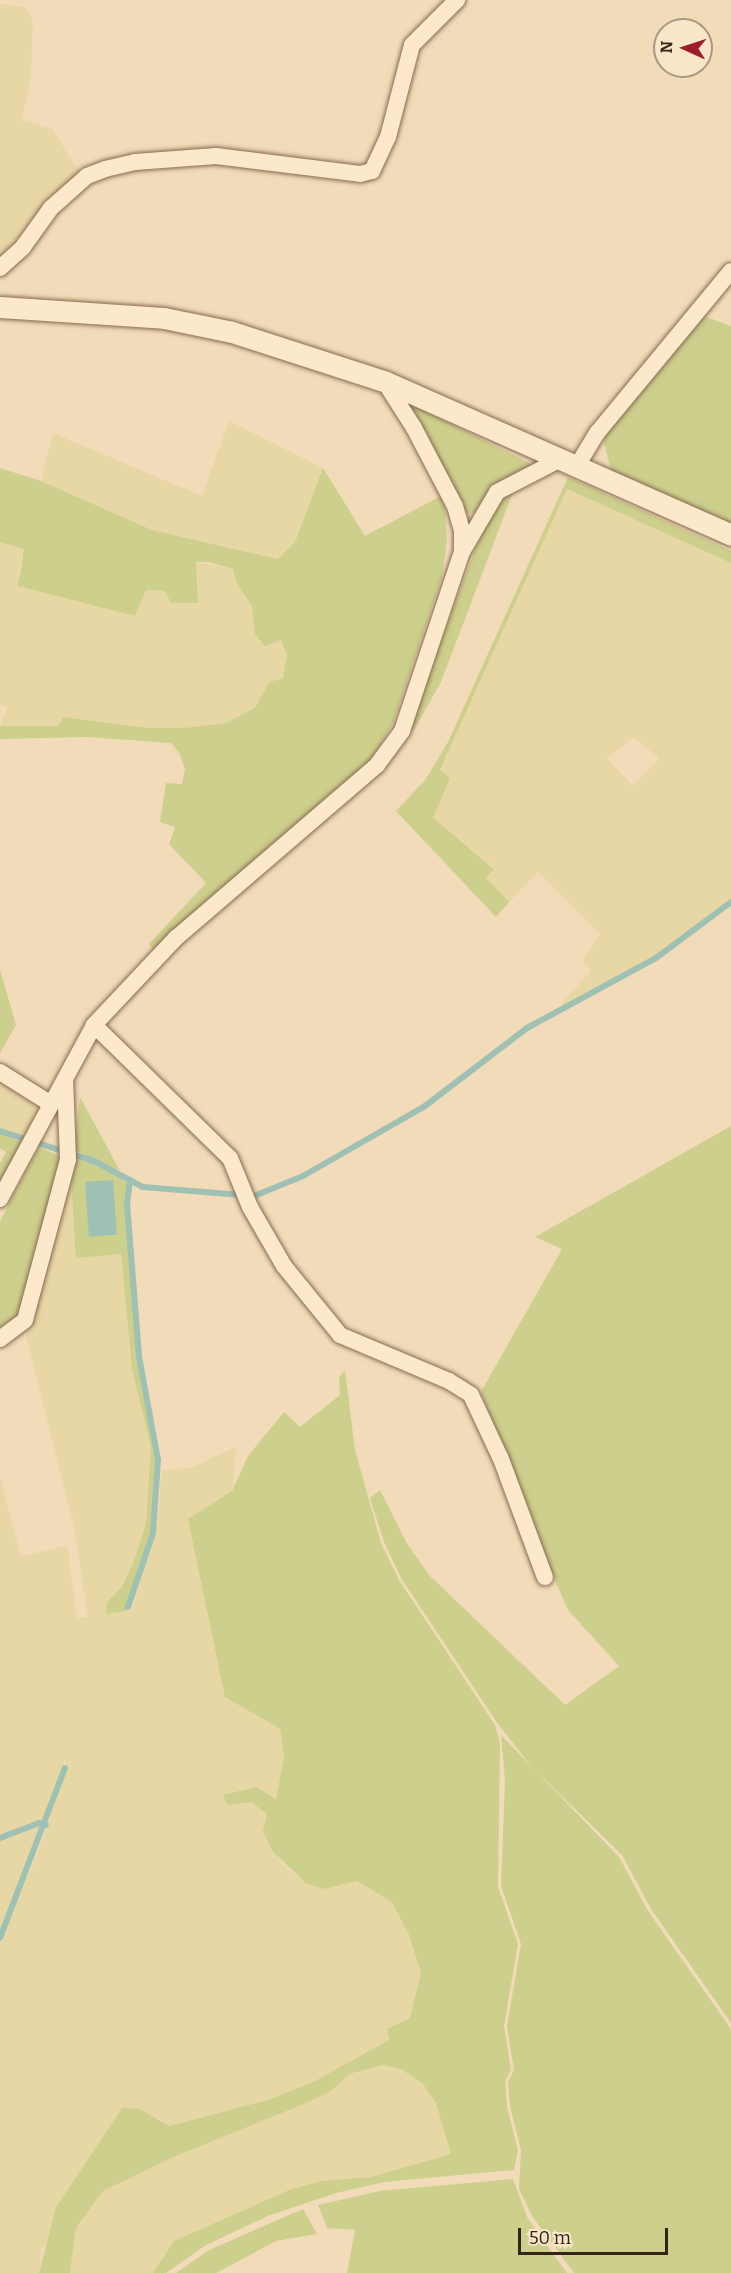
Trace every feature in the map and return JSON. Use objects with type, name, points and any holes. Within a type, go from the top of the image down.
[{"type":"street","points":[[0,268],[23,247],[51,208],[87,176],[135,162],[216,156],[360,174],[372,171],[388,137],[412,45],[457,0]]},
{"type":"street","points":[[0,1199],[94,1025],[176,938],[268,863],[377,765],[402,731],[462,552],[497,492],[569,462],[597,433],[731,271]]},
{"type":"street","points":[[0,307],[154,317],[205,325],[384,381],[731,535]]},
{"type":"street","points":[[384,381],[414,428],[454,506],[462,531],[462,552]]},
{"type":"street","points":[[94,1025],[230,1158],[250,1207],[284,1266],[340,1335],[449,1381],[471,1395],[501,1459],[545,1577]]},
{"type":"street","points":[[0,1071],[51,1104]]},
{"type":"street","points":[[0,1339],[25,1320],[69,1156],[65,1079]]},
{"type":"shaded area","points":[[0,4],[26,7],[33,21],[31,76],[22,120],[52,129],[82,176],[44,206],[0,258]]},
{"type":"shaded area","points":[[229,421],[323,468],[295,542],[279,559],[152,530],[41,481],[53,433],[202,496]]},
{"type":"shaded area","points":[[567,489],[731,563],[731,900],[655,957],[564,1007],[561,1004],[591,971],[582,961],[600,934],[538,872],[509,902],[486,878],[494,868],[432,818],[450,778],[440,770]],"holes":[[[633,737],[659,758],[633,786],[607,759]]]},
{"type":"shaded area","points":[[0,542],[24,549],[17,577],[135,616],[146,590],[165,591],[171,603],[198,592],[196,562],[233,569],[237,584],[252,606],[255,634],[281,640],[287,655],[283,678],[269,682],[255,708],[226,723],[184,728],[148,728],[63,717],[58,726],[0,726],[7,708],[0,705]]},
{"type":"shaded area","points":[[0,1082],[34,1105],[37,1114],[25,1139],[0,1129]]},
{"type":"shaded area","points":[[71,1179],[121,1254],[132,1369],[151,1447],[146,1523],[134,1561],[106,1614],[132,1610],[159,1510],[161,1471],[194,1467],[237,1446],[232,1491],[225,1697],[280,1729],[284,1757],[276,1800],[224,1795],[227,1804],[251,1802],[268,1814],[273,1852],[289,1871],[324,1889],[357,1881],[392,1902],[409,1935],[421,1973],[410,2018],[388,2029],[389,2040],[317,2080],[271,2099],[168,2126],[158,2118],[42,2249],[39,2273],[0,2273],[0,1942],[40,1846],[67,1769],[65,1760],[44,1823],[38,1821],[0,1837],[0,1477],[21,1557],[67,1545],[77,1618],[88,1617],[73,1522],[26,1336]]},
{"type":"shaded area","points":[[113,1180],[117,1235],[89,1237],[85,1182]]},
{"type":"shaded area","points":[[39,1825],[44,1827],[38,1845],[0,1934],[0,1840]]},
{"type":"shaded area","points":[[382,2065],[401,2069],[423,2084],[436,2103],[451,2154],[371,2177],[321,2181],[289,2190],[174,2241],[153,2273],[70,2273],[76,2228],[103,2191],[178,2155],[304,2104],[331,2091],[349,2074]]},
{"type":"green space","points":[[703,316],[731,326],[731,528],[618,476],[611,470],[604,443],[608,427]]},
{"type":"green space","points":[[399,398],[537,467],[477,512],[465,514]]},
{"type":"green space","points":[[0,468],[41,481],[152,530],[278,559],[295,542],[323,468],[365,536],[441,496],[445,509],[447,540],[442,577],[393,723],[369,762],[154,950],[149,944],[206,883],[169,844],[175,827],[160,822],[166,783],[182,784],[185,770],[180,754],[171,743],[87,737],[0,739],[0,726],[58,726],[63,717],[148,728],[184,728],[226,723],[255,708],[269,682],[283,678],[287,655],[281,640],[265,646],[255,634],[252,606],[237,584],[233,569],[208,562],[196,562],[198,603],[171,603],[165,591],[146,590],[135,616],[18,586],[24,549],[0,542]]},
{"type":"green space","points":[[568,477],[731,551],[731,563],[567,489],[440,770],[450,778],[433,818],[494,869],[486,878],[509,902],[496,917],[396,811],[426,779],[448,742]]},
{"type":"green space","points":[[513,492],[441,682],[415,728],[406,735],[485,523],[499,498]]},
{"type":"green space","points":[[0,970],[16,1025],[0,1053]]},
{"type":"green space","points":[[80,1097],[120,1171],[74,1150]]},
{"type":"green space","points":[[731,1126],[731,2023],[651,1909],[622,1855],[532,1767],[498,1724],[401,1578],[384,1542],[370,1498],[380,1490],[406,1542],[429,1575],[565,1705],[619,1666],[568,1610],[533,1530],[481,1392],[562,1249],[535,1237]]},
{"type":"green space","points":[[0,1133],[24,1143],[0,1188],[0,1163],[6,1152],[0,1148]]},
{"type":"green space","points":[[39,1147],[64,1158],[18,1315],[0,1328],[0,1221]]},
{"type":"green space","points":[[76,1159],[93,1163],[127,1182],[137,1357],[156,1443],[151,1533],[126,1611],[106,1614],[107,1603],[122,1586],[134,1561],[146,1523],[151,1447],[132,1369],[121,1254],[76,1258],[71,1179]]},
{"type":"green space","points":[[345,1370],[355,1450],[381,1543],[399,1580],[495,1725],[500,1743],[498,1887],[518,1944],[504,2026],[511,2070],[505,2081],[507,2107],[518,2150],[514,2170],[384,2182],[336,2193],[270,2215],[206,2245],[166,2273],[153,2273],[174,2241],[289,2190],[321,2181],[371,2177],[451,2154],[436,2103],[423,2084],[401,2069],[382,2065],[349,2074],[331,2091],[304,2104],[178,2155],[103,2191],[76,2228],[70,2273],[39,2273],[56,2207],[122,2108],[140,2109],[169,2126],[271,2099],[317,2080],[389,2040],[387,2029],[410,2018],[421,1973],[409,1935],[392,1902],[357,1881],[324,1889],[306,1883],[273,1852],[263,1831],[267,1814],[251,1802],[227,1805],[223,1795],[256,1787],[276,1799],[284,1757],[280,1729],[225,1697],[188,1519],[232,1491],[248,1456],[284,1412],[300,1427],[340,1395],[339,1377]]},
{"type":"green space","points":[[501,1735],[619,1857],[648,1911],[731,2029],[731,2273],[574,2273],[532,2216],[519,2189],[521,2150],[510,2106],[508,2082],[514,2070],[507,2026],[521,1944],[501,1886],[505,1780]]},
{"type":"green space","points":[[513,2179],[528,2219],[567,2273],[347,2273],[355,2230],[327,2228],[318,2205],[380,2191]]},
{"type":"green space","points":[[303,2209],[317,2234],[276,2241],[216,2273],[176,2273],[209,2250]]},
{"type":"waterway","points":[[0,1131],[94,1161],[143,1187],[254,1196],[303,1176],[425,1106],[527,1028],[656,958],[731,902]]},
{"type":"waterway","points":[[128,1607],[153,1533],[158,1460],[139,1356],[127,1205],[130,1180]]},
{"type":"waterway","points":[[0,1938],[65,1768]]},
{"type":"waterway","points":[[0,1838],[39,1823],[46,1825]]}]
